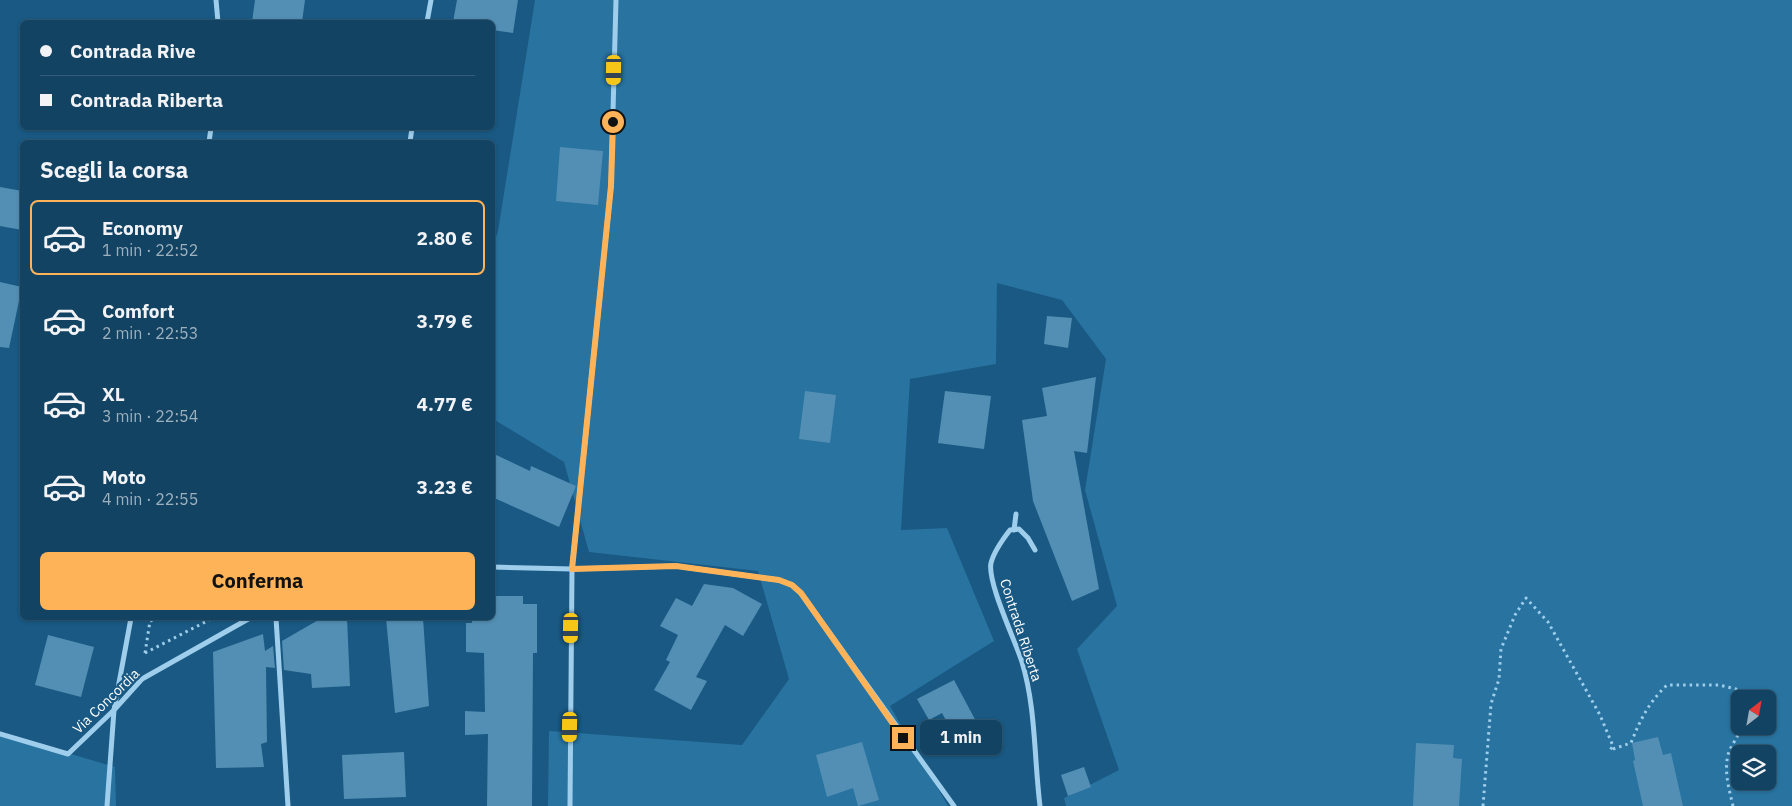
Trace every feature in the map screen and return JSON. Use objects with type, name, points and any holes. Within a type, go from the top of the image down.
[{"type":"street","points":[[216,0],[218,20]]},
{"type":"street","points":[[427,20],[431,0]]},
{"type":"street","points":[[570,806],[572,569],[611,186],[616,0]]},
{"type":"street","points":[[1016,514],[1014,530],[1019,529],[1028,538],[1035,550]]},
{"type":"street","name":"Contrada Riberta","points":[[1014,530],[1010,530],[1001,542],[991,564],[992,580],[1022,662],[1032,702],[1040,806]]},
{"type":"street","points":[[495,567],[572,569],[676,566],[779,580],[792,585],[801,593],[954,806]]},
{"type":"street","points":[[108,806],[114,710],[131,620]]},
{"type":"street","name":"Via Concordia","points":[[0,734],[68,754],[114,710],[142,679],[246,620]]},
{"type":"street","points":[[276,620],[288,806]]},
{"type":"path","points":[[1484,806],[1491,704],[1499,679],[1501,649],[1515,615],[1526,598],[1548,622],[1600,715],[1613,746],[1610,750],[1631,743],[1640,720],[1652,699],[1666,685],[1719,685],[1736,690]]},
{"type":"path","points":[[153,620],[150,621],[145,653],[208,620]]},
{"type":"path","points":[[1733,806],[1726,781],[1728,754],[1739,735]]},
{"type":"shaded area","points":[[535,0],[1792,0],[1792,806],[1066,806],[1064,798],[1119,770],[1077,649],[1117,606],[1085,490],[1106,359],[1062,300],[997,283],[996,364],[910,379],[901,530],[947,528],[994,641],[890,706],[948,806],[548,806],[549,731],[742,745],[789,679],[758,571],[589,552],[564,462],[495,420],[495,239],[498,231]]},
{"type":"shaded area","points":[[0,733],[115,767],[116,806],[0,806]]},
{"type":"building","points":[[255,0],[305,0],[302,20],[252,20]]},
{"type":"building","points":[[457,0],[518,0],[513,33],[495,30],[495,20],[453,20]]},
{"type":"building","points":[[560,147],[603,151],[598,205],[556,201]]},
{"type":"building","points":[[0,187],[20,191],[20,230],[0,226]]},
{"type":"building","points":[[0,282],[20,287],[20,296],[9,348],[0,347]]},
{"type":"building","points":[[1047,316],[1072,318],[1068,348],[1044,344]]},
{"type":"building","points":[[1096,377],[1087,453],[1074,451],[1099,589],[1072,601],[1033,501],[1022,420],[1047,416],[1042,388]]},
{"type":"building","points":[[805,391],[836,395],[830,443],[799,439]]},
{"type":"building","points":[[945,391],[991,396],[984,449],[938,443]]},
{"type":"building","points":[[495,454],[530,471],[531,466],[576,486],[559,527],[495,498]]},
{"type":"building","points":[[704,584],[733,588],[762,604],[743,636],[725,625],[696,677],[707,681],[691,710],[654,690],[670,662],[666,660],[678,635],[660,626],[676,598],[692,606]]},
{"type":"building","points":[[495,596],[523,596],[523,604],[537,604],[537,653],[533,653],[532,806],[487,806],[488,734],[465,735],[465,711],[485,712],[484,653],[466,652],[466,623],[472,623],[472,620],[495,620]]},
{"type":"building","points":[[318,620],[347,620],[350,686],[312,688],[311,674],[284,670],[282,641]]},
{"type":"building","points":[[386,620],[423,620],[429,706],[395,713]]},
{"type":"building","points":[[263,634],[265,651],[273,646],[275,668],[266,667],[267,742],[261,744],[264,767],[216,768],[213,652]]},
{"type":"building","points":[[48,635],[94,647],[81,697],[35,685]]},
{"type":"building","points":[[954,680],[986,740],[963,752],[942,713],[929,720],[917,699]]},
{"type":"building","points":[[1658,737],[1663,755],[1671,753],[1683,806],[1643,806],[1633,761],[1635,760],[1632,743]]},
{"type":"building","points":[[862,742],[879,800],[858,806],[853,788],[827,797],[816,755]]},
{"type":"building","points":[[1416,743],[1454,745],[1453,758],[1462,759],[1459,806],[1413,806]]},
{"type":"building","points":[[404,752],[406,797],[344,799],[342,755]]},
{"type":"building","points":[[1084,767],[1091,787],[1068,796],[1061,775]]},
{"type":"route","points":[[613,122],[611,186],[572,569],[676,566],[779,580],[792,585],[801,593],[903,738]]}]
